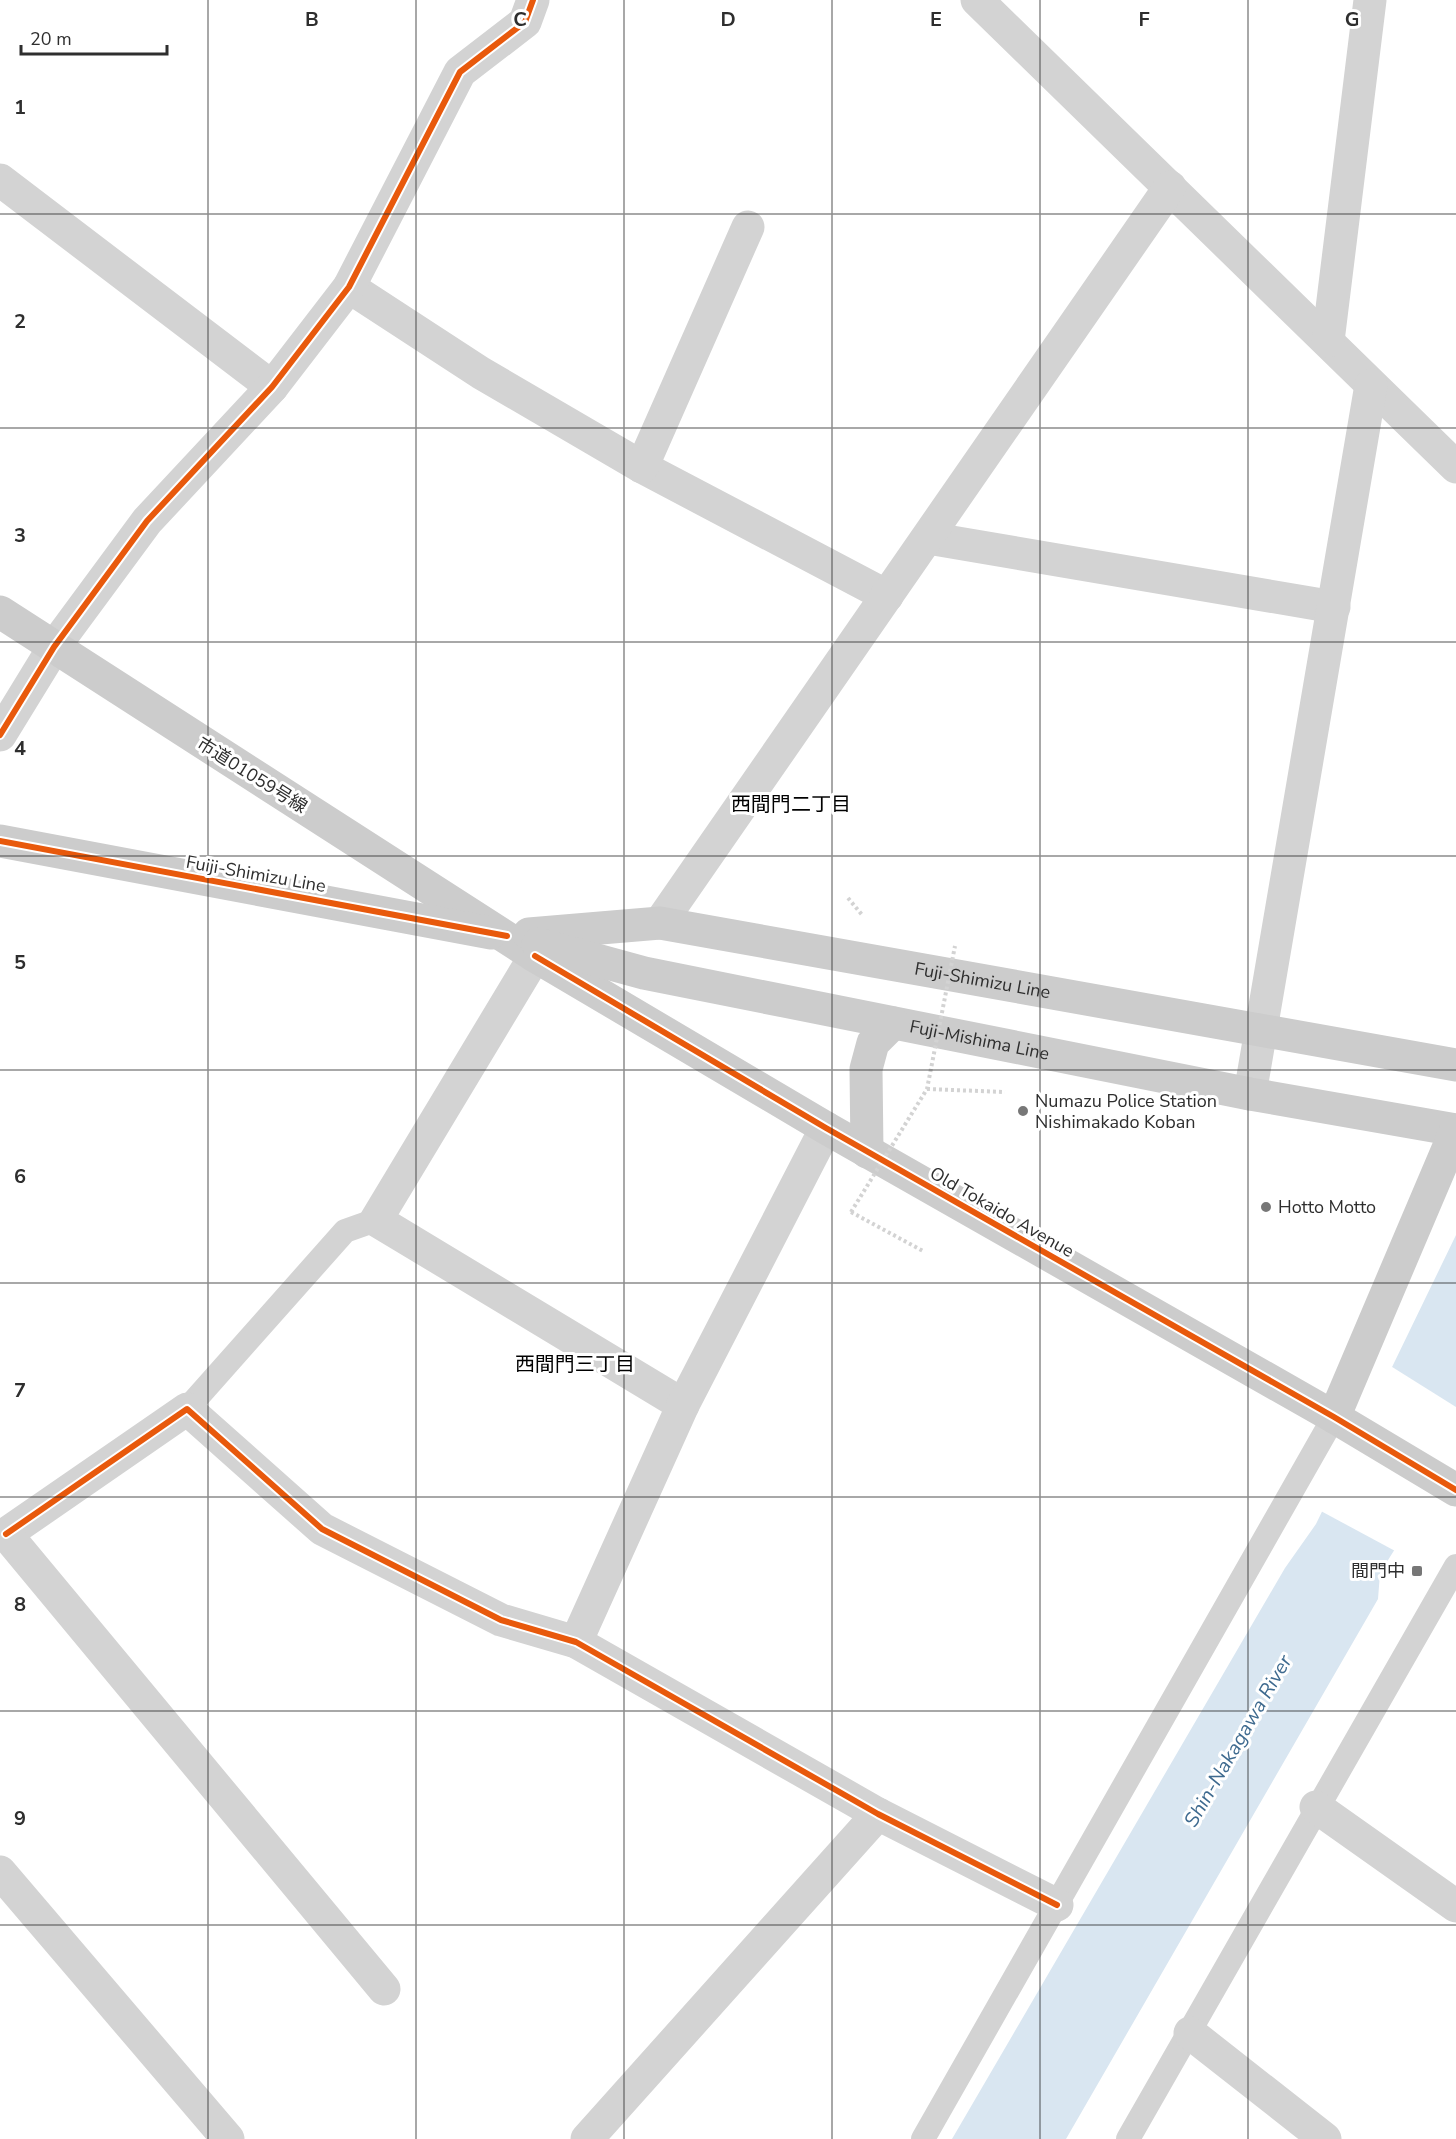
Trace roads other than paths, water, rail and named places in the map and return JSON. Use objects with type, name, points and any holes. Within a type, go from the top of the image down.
[{"type":"main road","name":"市道01059号線","points":[[0,612],[507,936]]},
{"type":"main road","name":"Fuiji-Shimizu Line","points":[[0,841],[507,936]]},
{"type":"main road","name":"Fuji-Shimizu Line","points":[[507,936],[660,923],[1456,1065]]},
{"type":"main road","name":"Old Tokaido Avenue","points":[[507,936],[535,956],[825,1128],[1334,1417],[1456,1490]]},
{"type":"main road","name":"Fuji-Mishima Line","points":[[507,936],[644,973],[1250,1094],[1456,1130]]},
{"type":"main road","points":[[867,1152],[866,1069],[873,1042],[893,1023]]},
{"type":"main road","points":[[1334,1417],[1456,1130]]},
{"type":"street","points":[[0,735],[54,647],[147,521],[272,387],[349,287],[460,72],[525,22],[533,0]]},
{"type":"street","points":[[976,0],[1456,467]]},
{"type":"street","points":[[1328,341],[1370,0]]},
{"type":"street","points":[[0,180],[272,387]]},
{"type":"street","points":[[660,923],[1170,187]]},
{"type":"street","points":[[642,467],[748,227]]},
{"type":"street","points":[[349,287],[481,373],[642,467],[887,596]]},
{"type":"street","points":[[1250,1094],[1371,385]]},
{"type":"street","points":[[928,538],[1334,608]]},
{"type":"street","points":[[535,956],[376,1220],[683,1405]]},
{"type":"street","points":[[576,1642],[683,1405],[825,1128]]},
{"type":"street","points":[[384,1989],[3,1535],[187,1409],[322,1529],[501,1620],[576,1642],[878,1814],[1057,1905]]},
{"type":"street","points":[[1316,1807],[1456,1906]]},
{"type":"street","points":[[587,2139],[878,1814]]},
{"type":"street","points":[[0,1872],[228,2139]]},
{"type":"street","points":[[1190,2033],[1325,2139]]},
{"type":"lane","points":[[187,1409],[345,1231],[376,1220]]},
{"type":"lane","points":[[922,2139],[1334,1417]]},
{"type":"lane","points":[[1128,2139],[1456,1566]]},
{"type":"water","name":"Shin-Nakagawa River","points":[[1456,1235],[1456,1451],[1380,1573],[1378,1599],[1066,2139],[952,2139],[1285,1568],[1316,1524]]},
{"type":"place","name":"Numazu Police Station Nishimakado Koban","points":[[1023,1111]]},
{"type":"place","name":"Hotto Motto","points":[[1266,1207]]},
{"type":"place","name":"間門中","points":[[1417,1571]]},
{"type":"district","name":"西間門二丁目","points":[[791,804]]},
{"type":"district","name":"西間門三丁目","points":[[575,1364]]}]
